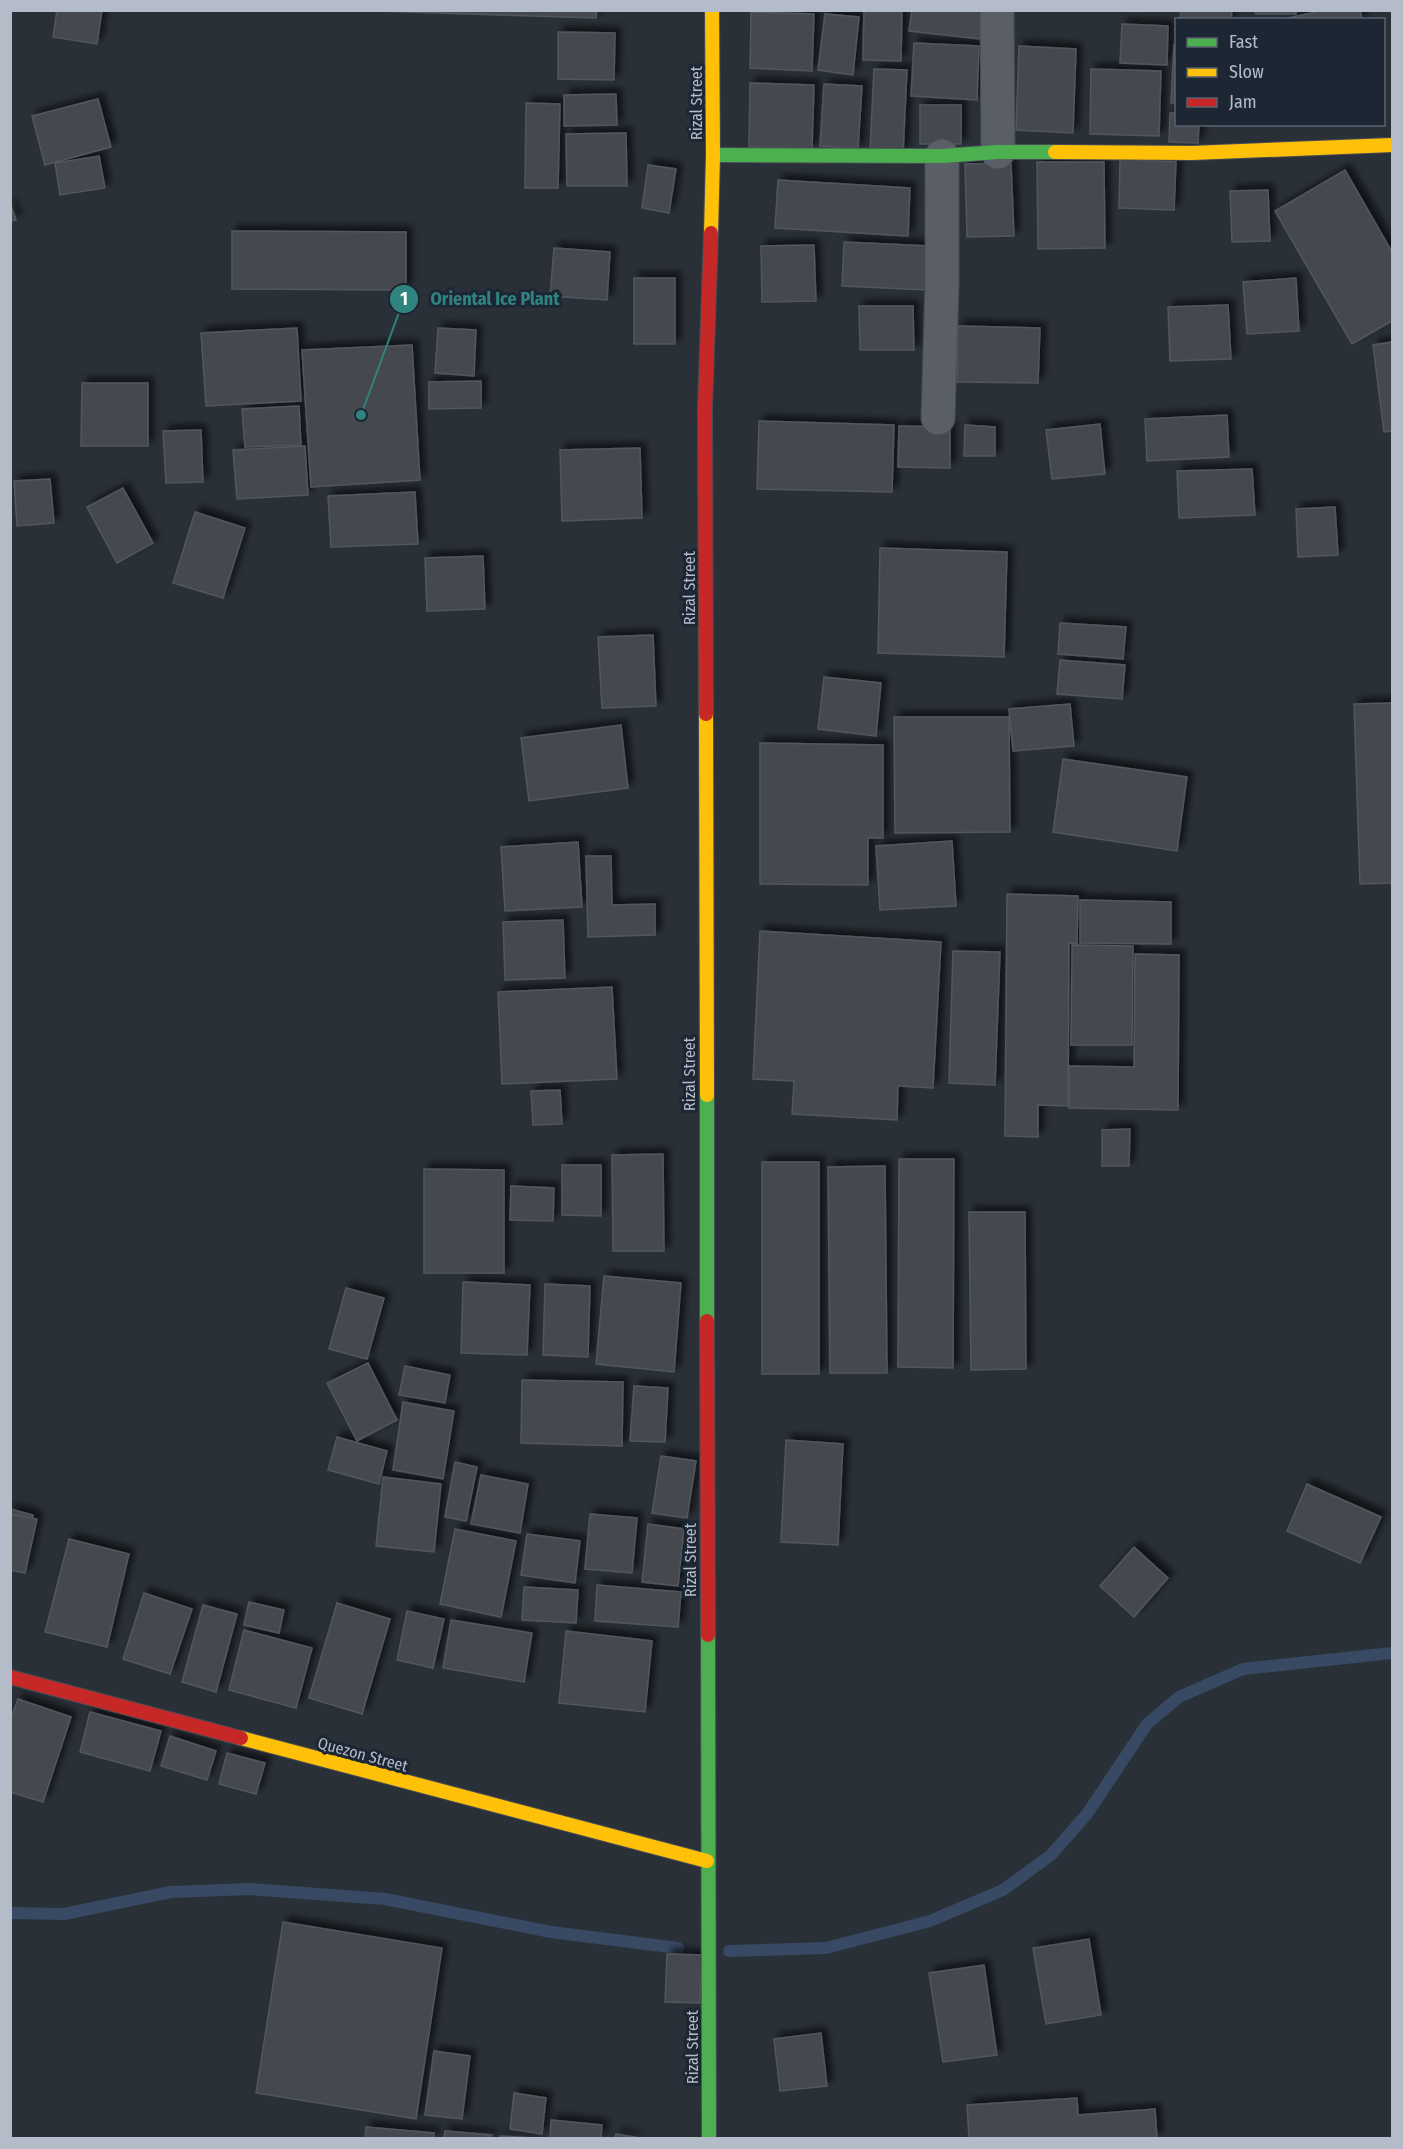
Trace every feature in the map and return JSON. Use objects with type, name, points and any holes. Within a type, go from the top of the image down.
[{"type":"street","name":"Rizal Street","points":[[709,2139],[705,407],[713,155],[712,10]]},
{"type":"street","points":[[997,10],[998,152]]},
{"type":"street","points":[[713,155],[942,156],[998,152],[1192,153],[1392,145]]},
{"type":"street","points":[[938,418],[942,284],[942,156]]},
{"type":"street","name":"Quezon Street","points":[[10,1678],[707,1861]]},
{"type":"building","points":[[57,10],[102,10],[97,44],[53,37]]},
{"type":"building","points":[[346,10],[597,10],[596,18]]},
{"type":"building","points":[[864,10],[902,10],[901,61],[863,60]]},
{"type":"building","points":[[912,10],[983,10],[980,39],[909,31]]},
{"type":"building","points":[[1181,10],[1232,10],[1231,18],[1180,18]]},
{"type":"building","points":[[1255,10],[1296,10],[1296,14],[1256,14]]},
{"type":"building","points":[[1326,10],[1360,10],[1362,18],[1288,18]]},
{"type":"building","points":[[751,12],[814,14],[812,71],[750,68]]},
{"type":"building","points":[[825,14],[859,17],[853,75],[818,70]]},
{"type":"building","points":[[1122,24],[1168,26],[1167,65],[1120,63]]},
{"type":"building","points":[[558,32],[615,33],[614,80],[558,79]]},
{"type":"building","points":[[914,43],[979,46],[977,100],[911,96]]},
{"type":"building","points":[[1174,45],[1175,103],[1171,103]]},
{"type":"building","points":[[1019,46],[1076,49],[1073,133],[1016,130]]},
{"type":"building","points":[[874,69],[907,70],[903,154],[870,151]]},
{"type":"building","points":[[1091,69],[1161,71],[1159,136],[1090,134]]},
{"type":"building","points":[[750,83],[814,85],[812,149],[749,147]]},
{"type":"building","points":[[824,84],[862,86],[858,149],[820,146]]},
{"type":"building","points":[[616,94],[617,125],[564,126],[564,95]]},
{"type":"building","points":[[98,99],[111,147],[45,165],[32,116]]},
{"type":"building","points":[[526,103],[560,104],[558,188],[525,188]]},
{"type":"building","points":[[920,105],[961,105],[961,144],[920,144]]},
{"type":"building","points":[[1170,113],[1175,113],[1175,126],[1199,126],[1198,143],[1169,142]]},
{"type":"building","points":[[626,133],[627,186],[567,186],[566,134]]},
{"type":"building","points":[[99,156],[105,188],[60,195],[55,163]]},
{"type":"building","points":[[1120,159],[1176,162],[1174,210],[1119,208]]},
{"type":"building","points":[[1037,162],[1104,162],[1105,248],[1038,249]]},
{"type":"building","points":[[1011,163],[1014,236],[967,237],[965,164]]},
{"type":"building","points":[[648,165],[676,169],[669,213],[642,208]]},
{"type":"building","points":[[1345,170],[1392,252],[1392,321],[1352,344],[1275,211]]},
{"type":"building","points":[[778,180],[910,188],[908,236],[775,228]]},
{"type":"building","points":[[1268,190],[1270,241],[1232,242],[1230,191]]},
{"type":"building","points":[[10,203],[16,220],[10,221]]},
{"type":"building","points":[[232,231],[406,232],[406,290],[232,289]]},
{"type":"building","points":[[844,242],[929,246],[927,290],[842,286]]},
{"type":"building","points":[[814,245],[816,301],[762,302],[761,246]]},
{"type":"building","points":[[554,248],[610,252],[607,300],[550,296]]},
{"type":"building","points":[[634,278],[675,278],[675,344],[634,344]]},
{"type":"building","points":[[1296,278],[1299,331],[1247,334],[1243,282]]},
{"type":"building","points":[[1228,305],[1231,359],[1170,361],[1168,307]]},
{"type":"building","points":[[859,306],[913,306],[914,350],[860,350]]},
{"type":"building","points":[[958,326],[1040,328],[1038,383],[957,382]]},
{"type":"building","points":[[297,328],[301,401],[206,406],[201,333]]},
{"type":"building","points":[[438,328],[476,330],[474,376],[435,373]]},
{"type":"building","points":[[1392,342],[1392,431],[1384,432],[1373,345]]},
{"type":"building","points":[[412,345],[420,480],[311,487],[302,350]]},
{"type":"building","points":[[481,381],[481,408],[429,409],[429,382]]},
{"type":"building","points":[[82,383],[148,383],[148,446],[81,446]]},
{"type":"building","points":[[299,406],[301,445],[245,447],[242,409]]},
{"type":"building","points":[[1227,415],[1229,457],[1147,461],[1145,419]]},
{"type":"building","points":[[759,421],[894,425],[892,492],[757,489]]},
{"type":"building","points":[[1100,424],[1105,474],[1052,479],[1046,430]]},
{"type":"building","points":[[965,425],[995,427],[995,456],[964,456]]},
{"type":"building","points":[[899,426],[950,427],[950,468],[898,467]]},
{"type":"building","points":[[201,430],[203,482],[166,483],[163,431]]},
{"type":"building","points":[[305,446],[308,495],[237,499],[233,450]]},
{"type":"building","points":[[640,448],[642,518],[562,521],[560,450]]},
{"type":"building","points":[[1252,469],[1255,515],[1179,518],[1177,471]]},
{"type":"building","points":[[50,479],[54,523],[17,526],[14,481]]},
{"type":"building","points":[[123,488],[153,543],[117,563],[87,507]]},
{"type":"building","points":[[415,492],[418,544],[331,547],[328,496]]},
{"type":"building","points":[[1335,507],[1338,555],[1298,557],[1296,509]]},
{"type":"building","points":[[195,512],[245,528],[223,598],[173,583]]},
{"type":"building","points":[[880,548],[1007,552],[1004,657],[878,653]]},
{"type":"building","points":[[483,556],[485,609],[427,611],[425,558]]},
{"type":"building","points":[[1060,623],[1126,627],[1123,659],[1058,654]]},
{"type":"building","points":[[653,635],[656,706],[602,708],[598,637]]},
{"type":"building","points":[[1060,660],[1125,665],[1122,699],[1057,694]]},
{"type":"building","points":[[824,677],[881,683],[876,736],[818,729]]},
{"type":"building","points":[[1392,703],[1392,883],[1360,884],[1354,704]]},
{"type":"building","points":[[1070,704],[1074,746],[1013,751],[1009,709]]},
{"type":"building","points":[[894,717],[1009,717],[1010,832],[895,833]]},
{"type":"building","points":[[621,725],[628,788],[529,801],[521,738]]},
{"type":"building","points":[[760,743],[883,745],[883,838],[868,838],[868,885],[760,884]]},
{"type":"building","points":[[1063,759],[1187,777],[1177,851],[1053,832]]},
{"type":"building","points":[[952,841],[956,906],[880,910],[876,846]]},
{"type":"building","points":[[578,842],[582,907],[505,911],[501,847]]},
{"type":"building","points":[[586,856],[611,856],[612,905],[655,904],[655,935],[588,937]]},
{"type":"building","points":[[1007,894],[1078,896],[1077,944],[1069,943],[1068,1106],[1038,1105],[1038,1137],[1005,1136]]},
{"type":"building","points":[[1080,900],[1171,902],[1171,944],[1080,943]]},
{"type":"building","points":[[563,920],[565,978],[505,980],[503,922]]},
{"type":"building","points":[[760,931],[941,942],[933,1088],[898,1086],[897,1120],[792,1114],[794,1081],[753,1079]]},
{"type":"building","points":[[1072,945],[1133,946],[1132,1045],[1071,1045]]},
{"type":"building","points":[[953,951],[1000,952],[995,1085],[949,1083]]},
{"type":"building","points":[[1135,954],[1179,955],[1178,1110],[1069,1108],[1069,1066],[1134,1067]]},
{"type":"building","points":[[612,987],[617,1079],[502,1084],[498,992]]},
{"type":"building","points":[[560,1090],[562,1124],[533,1125],[531,1091]]},
{"type":"building","points":[[1130,1129],[1129,1166],[1102,1166],[1102,1130]]},
{"type":"building","points":[[663,1154],[664,1251],[613,1251],[612,1155]]},
{"type":"building","points":[[899,1159],[954,1159],[953,1368],[898,1367]]},
{"type":"building","points":[[762,1162],[819,1162],[819,1374],[762,1374]]},
{"type":"building","points":[[562,1165],[601,1165],[601,1216],[562,1215]]},
{"type":"building","points":[[885,1166],[887,1373],[830,1373],[828,1167]]},
{"type":"building","points":[[424,1169],[504,1170],[504,1273],[424,1273]]},
{"type":"building","points":[[511,1186],[554,1188],[553,1221],[510,1220]]},
{"type":"building","points":[[969,1212],[1025,1212],[1026,1369],[971,1370]]},
{"type":"building","points":[[604,1276],[681,1283],[674,1372],[596,1364]]},
{"type":"building","points":[[463,1282],[530,1285],[527,1355],[461,1353]]},
{"type":"building","points":[[545,1284],[590,1286],[588,1357],[543,1355]]},
{"type":"building","points":[[346,1288],[384,1298],[367,1359],[329,1349]]},
{"type":"building","points":[[368,1363],[397,1420],[357,1441],[327,1383]]},
{"type":"building","points":[[405,1366],[450,1375],[445,1403],[399,1395]]},
{"type":"building","points":[[522,1380],[623,1382],[622,1446],[521,1443]]},
{"type":"building","points":[[634,1386],[668,1388],[665,1442],[630,1441]]},
{"type":"building","points":[[403,1402],[454,1411],[443,1479],[393,1470]]},
{"type":"building","points":[[337,1437],[387,1451],[379,1484],[328,1470]]},
{"type":"building","points":[[786,1440],[843,1444],[838,1545],[781,1542]]},
{"type":"building","points":[[661,1456],[696,1461],[687,1518],[652,1513]]},
{"type":"building","points":[[455,1462],[477,1467],[466,1521],[445,1517]]},
{"type":"building","points":[[481,1475],[528,1484],[520,1533],[471,1524]]},
{"type":"building","points":[[383,1477],[441,1484],[434,1552],[376,1546]]},
{"type":"building","points":[[1307,1484],[1381,1517],[1360,1563],[1287,1531]]},
{"type":"building","points":[[10,1509],[33,1515],[22,1560],[10,1557]]},
{"type":"building","points":[[10,1514],[37,1519],[25,1573],[10,1570]]},
{"type":"building","points":[[590,1514],[637,1518],[632,1573],[585,1569]]},
{"type":"building","points":[[648,1524],[684,1529],[678,1586],[642,1582]]},
{"type":"building","points":[[455,1529],[516,1541],[501,1617],[440,1604]]},
{"type":"building","points":[[527,1534],[580,1541],[575,1583],[521,1575]]},
{"type":"building","points":[[69,1539],[129,1554],[107,1647],[45,1632]]},
{"type":"building","points":[[1134,1547],[1168,1578],[1134,1617],[1100,1586]]},
{"type":"building","points":[[597,1585],[681,1592],[678,1627],[595,1621]]},
{"type":"building","points":[[524,1587],[578,1590],[576,1623],[522,1620]]},
{"type":"building","points":[[144,1593],[192,1609],[170,1674],[123,1659]]},
{"type":"building","points":[[249,1602],[284,1610],[279,1633],[244,1625]]},
{"type":"building","points":[[337,1603],[390,1619],[362,1714],[309,1698]]},
{"type":"building","points":[[203,1605],[237,1614],[216,1692],[182,1682]]},
{"type":"building","points":[[407,1611],[444,1619],[433,1668],[397,1660]]},
{"type":"building","points":[[451,1620],[532,1633],[524,1682],[443,1668]]},
{"type":"building","points":[[244,1630],[312,1648],[296,1708],[229,1690]]},
{"type":"building","points":[[566,1631],[652,1641],[645,1712],[559,1703]]},
{"type":"building","points":[[18,1699],[71,1717],[43,1802],[10,1792],[10,1722]]},
{"type":"building","points":[[90,1712],[161,1731],[150,1771],[80,1752]]},
{"type":"building","points":[[170,1736],[216,1751],[207,1780],[161,1766]]},
{"type":"building","points":[[227,1753],[265,1763],[256,1794],[219,1784]]},
{"type":"building","points":[[283,1922],[442,1948],[416,2119],[256,2093]]},
{"type":"building","points":[[1089,1939],[1101,2015],[1046,2024],[1033,1948]]},
{"type":"building","points":[[667,1954],[702,1955],[700,2003],[665,2002]]},
{"type":"building","points":[[984,1965],[997,2055],[943,2062],[929,1973]]},
{"type":"building","points":[[821,2033],[827,2086],[780,2091],[774,2039]]},
{"type":"building","points":[[434,2051],[470,2056],[462,2119],[425,2115]]},
{"type":"building","points":[[514,2093],[546,2098],[542,2134],[510,2129]]},
{"type":"building","points":[[1077,2098],[1078,2115],[1155,2109],[1157,2138],[969,2138],[967,2105]]},
{"type":"building","points":[[551,2120],[602,2125],[601,2138],[550,2138]]},
{"type":"building","points":[[366,2127],[434,2133],[434,2138],[365,2138]]},
{"type":"building","points":[[445,2131],[492,2135],[491,2138],[444,2138]]},
{"type":"building","points":[[616,2134],[640,2138],[615,2138]]},
{"type":"building","points":[[500,2136],[535,2138],[500,2138]]},
{"type":"waterway","points":[[729,1951],[826,1948],[930,1921],[1003,1890],[1051,1855],[1087,1814],[1147,1724],[1179,1697],[1243,1669],[1392,1653]]},
{"type":"waterway","points":[[10,1913],[64,1914],[171,1892],[249,1889],[385,1899],[551,1932],[678,1948]]},
{"type":"traffic: fast","points":[[713,155],[942,156],[998,152],[1055,152]]},
{"type":"traffic: fast","points":[[707,1095],[707,1321]]},
{"type":"traffic: fast","points":[[708,1635],[709,2138]]},
{"type":"traffic: slow","points":[[711,233],[712,10]]},
{"type":"traffic: slow","points":[[1055,152],[1192,153],[1392,145]]},
{"type":"traffic: slow","points":[[706,714],[707,1095]]},
{"type":"traffic: slow","points":[[241,1738],[707,1861]]},
{"type":"traffic: jam","points":[[706,714],[705,407],[711,233]]},
{"type":"traffic: jam","points":[[707,1321],[708,1635]]},
{"type":"traffic: jam","points":[[10,1677],[241,1738]]},
{"type":"place","name":"Oriental Ice Plant","points":[[361,415]]}]
